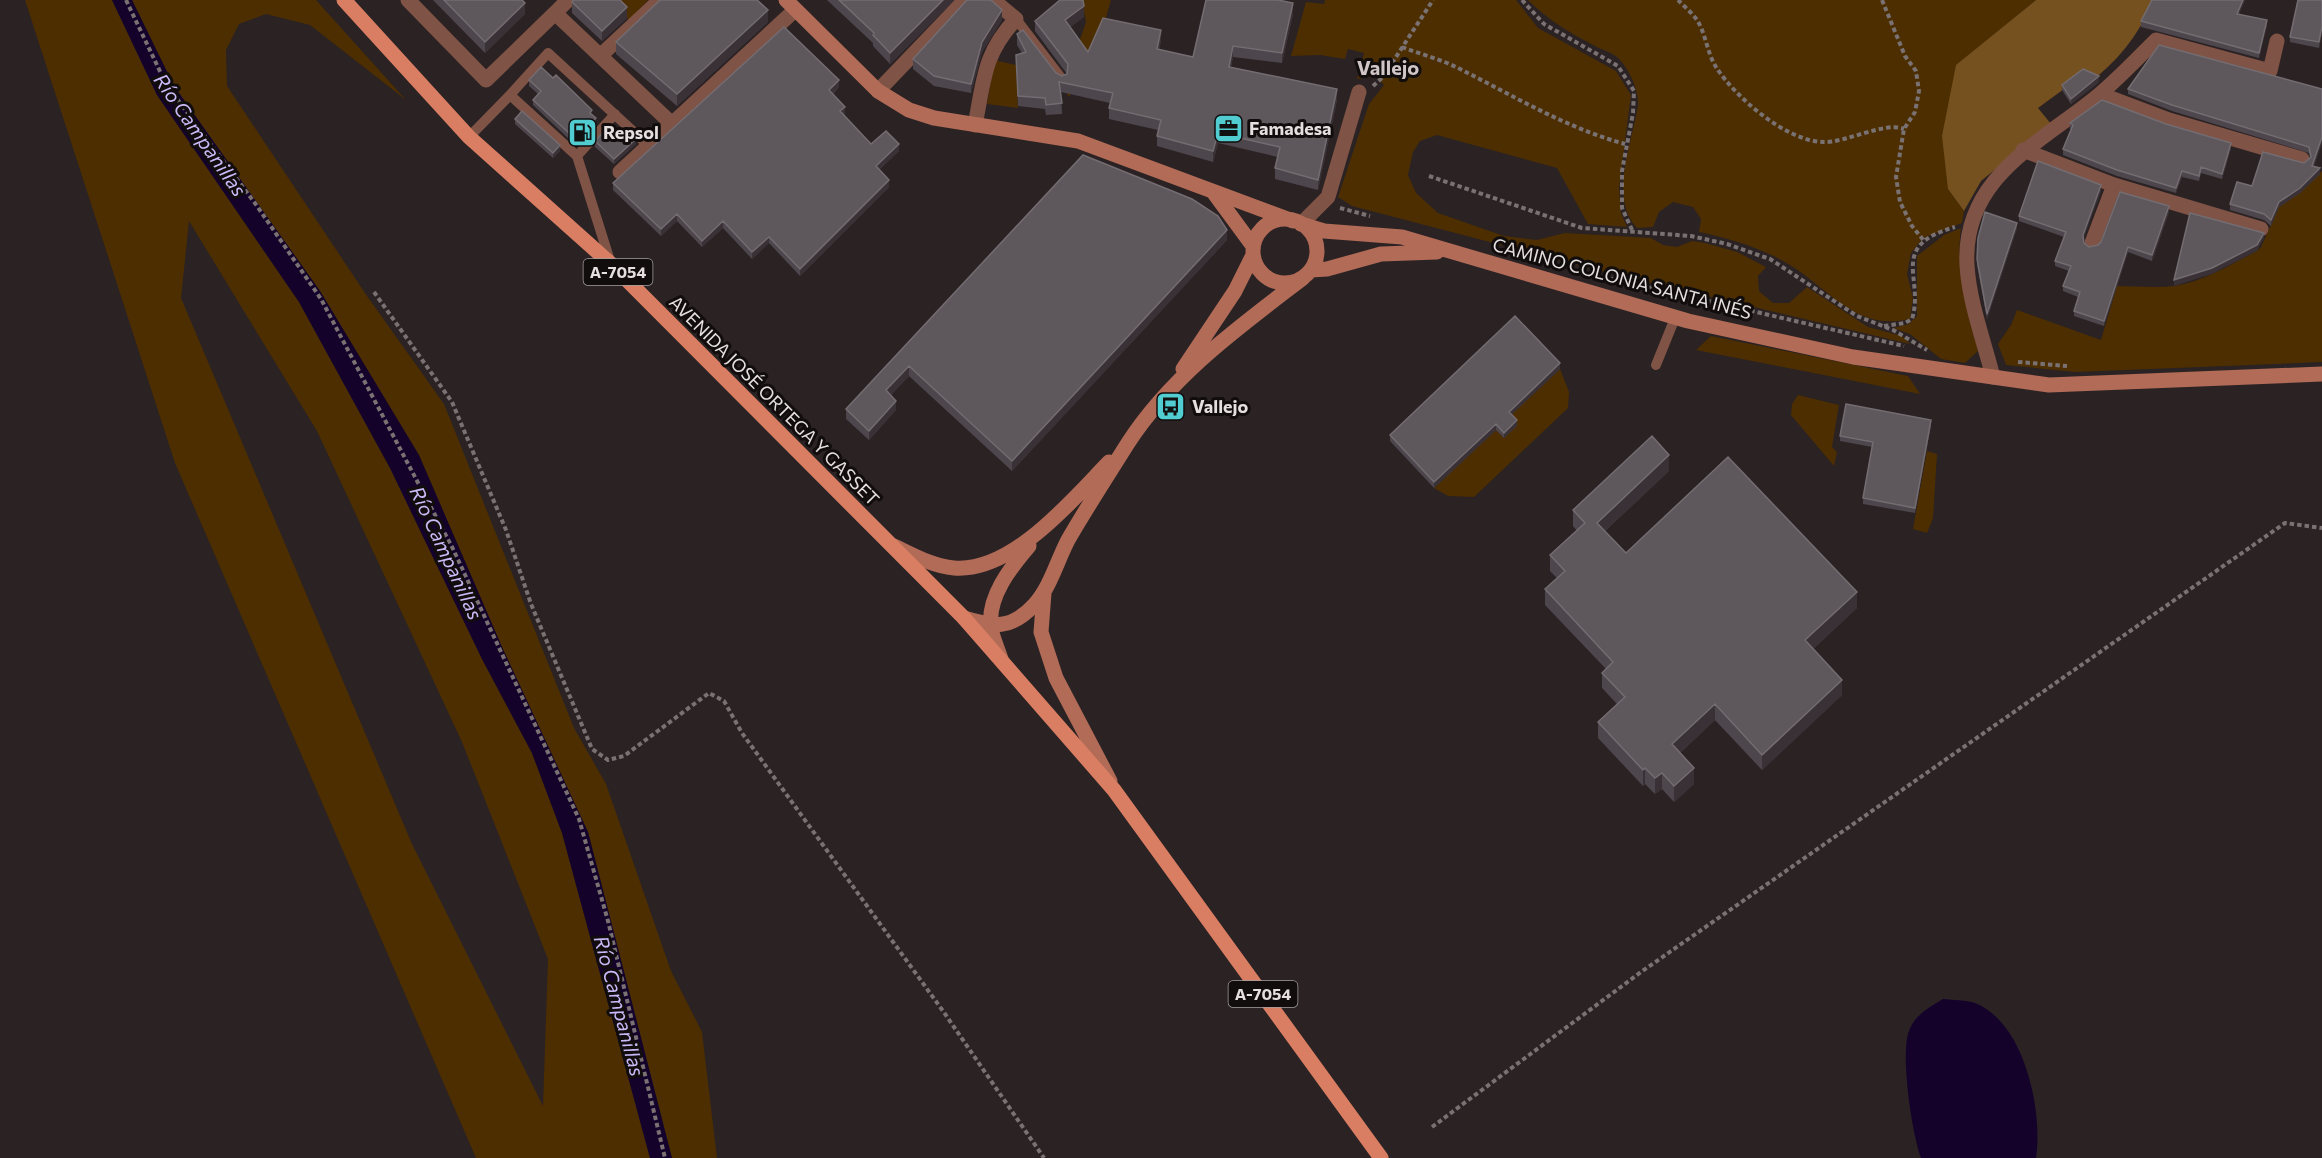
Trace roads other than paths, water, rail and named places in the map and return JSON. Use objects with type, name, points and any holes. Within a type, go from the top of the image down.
[{"type":"main road","name":"AVENIDA JOSÉ ORTEGA Y GASSET","points":[[344,0],[469,137],[611,264],[964,618],[1001,659],[1114,790],[1381,1158]]},
{"type":"main road","name":"CAMINO COLONIA SANTA INÉS","points":[[791,5],[878,91],[909,110],[934,118],[1078,141],[1324,231],[1402,237],[1676,318],[1852,357],[2049,385],[2322,374]]},
{"type":"main road","points":[[1214,192],[1253,250],[1261,273],[1268,279],[1287,283],[1307,274],[1315,261],[1316,244],[1313,236],[1297,222],[1284,220],[1268,225],[1256,237],[1253,250]]},
{"type":"main road","name":"CAMINO COLONIA SANTA INÉS","points":[[991,626],[1018,619],[1035,604],[1068,541],[1130,441],[1172,386],[1235,291],[1253,250]]},
{"type":"main road","name":"CAMINO COLONIA SANTA INÉS","points":[[1172,386],[1242,324],[1307,274],[1381,254],[1449,251]]},
{"type":"main road","name":"CAMINO COLONIA SANTA INÉS","points":[[1001,659],[991,626],[992,608],[998,591],[1013,564],[1044,527],[1130,441]]},
{"type":"main road","name":"CAMINO COLONIA SANTA INÉS","points":[[891,545],[932,564],[955,568],[980,567],[1009,553],[1044,527]]},
{"type":"main road","name":"AVENIDA JOSÉ ORTEGA Y GASSET","points":[[1045,587],[1041,632],[1056,678],[1114,790]]},
{"type":"main road","points":[[964,618],[991,626]]},
{"type":"street","points":[[408,0],[486,80],[568,0]]},
{"type":"street","points":[[600,56],[660,0]]},
{"type":"street","points":[[878,91],[965,0]]},
{"type":"street","points":[[975,125],[988,60],[995,43],[1016,19],[993,0]]},
{"type":"street","points":[[620,172],[672,124],[791,5]]},
{"type":"street","points":[[555,13],[672,124]]},
{"type":"street","points":[[1993,377],[1967,265],[1971,226],[1992,182],[2023,150],[2100,94],[2156,40],[2270,71],[2277,41]]},
{"type":"street","points":[[1297,222],[1328,197],[1359,92]]},
{"type":"street","points":[[2100,94],[2169,120],[2301,159]]},
{"type":"street","points":[[2023,150],[2114,185],[2261,229]]},
{"type":"street","points":[[2092,243],[2114,185]]},
{"type":"lane","points":[[1016,19],[1062,79]]},
{"type":"lane","points":[[469,137],[548,53],[649,146]]},
{"type":"lane","points":[[510,95],[577,156],[611,264]]},
{"type":"lane","points":[[577,156],[615,114]]},
{"type":"lane","points":[[1656,365],[1676,318]]},
{"type":"water","name":"Río Campanillas","points":[[112,0],[132,0],[174,86],[320,291],[419,455],[502,647],[588,832],[672,1158],[650,1158],[562,833],[532,753],[482,659],[390,468],[299,302],[157,95]]},
{"type":"water","points":[[1943,999],[1975,1003],[1992,1013],[2007,1029],[2027,1070],[2033,1094],[2036,1117],[2036,1158],[1921,1158],[1914,1132],[1909,1096],[1906,1046],[1913,1022]]},
{"type":"place","name":"Famadesa","points":[[1228,129]]},
{"type":"place","name":"Repsol","points":[[582,133]]},
{"type":"place","name":"Vallejo","points":[[1171,407]]},
{"type":"district","name":"Vallejo","points":[[1388,68]]}]
